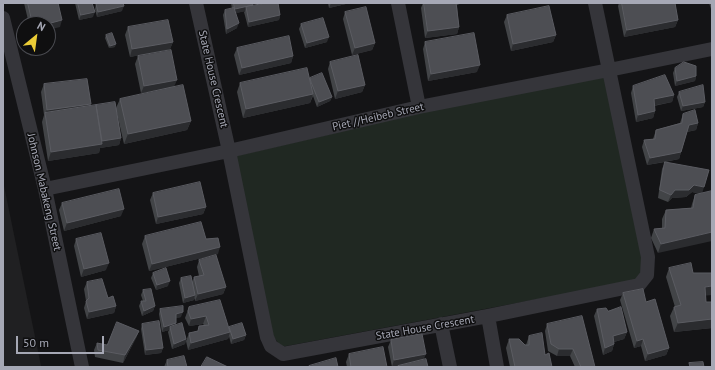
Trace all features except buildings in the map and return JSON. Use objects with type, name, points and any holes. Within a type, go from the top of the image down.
[{"type":"street","name":"State House Crescent","points":[[196,3],[229,151],[267,337],[271,346],[283,354],[488,316],[639,285],[647,275],[648,257],[595,3]]},
{"type":"street","points":[[398,3],[419,107]]},
{"type":"street","name":"Johnson Mabakeng Street","points":[[3,18],[45,189],[82,367]]},
{"type":"street","name":"Piet //Heibeb Street","points":[[45,189],[229,151],[419,107],[712,49]]},
{"type":"street","points":[[488,316],[497,367]]},
{"type":"street","points":[[441,324],[450,367]]},
{"type":"shaded area","points":[[605,76],[643,256],[641,274],[635,281],[281,347],[271,333],[236,156],[425,112]]},
{"type":"shaded area","points":[[3,181],[41,366],[38,367],[3,367]]}]
